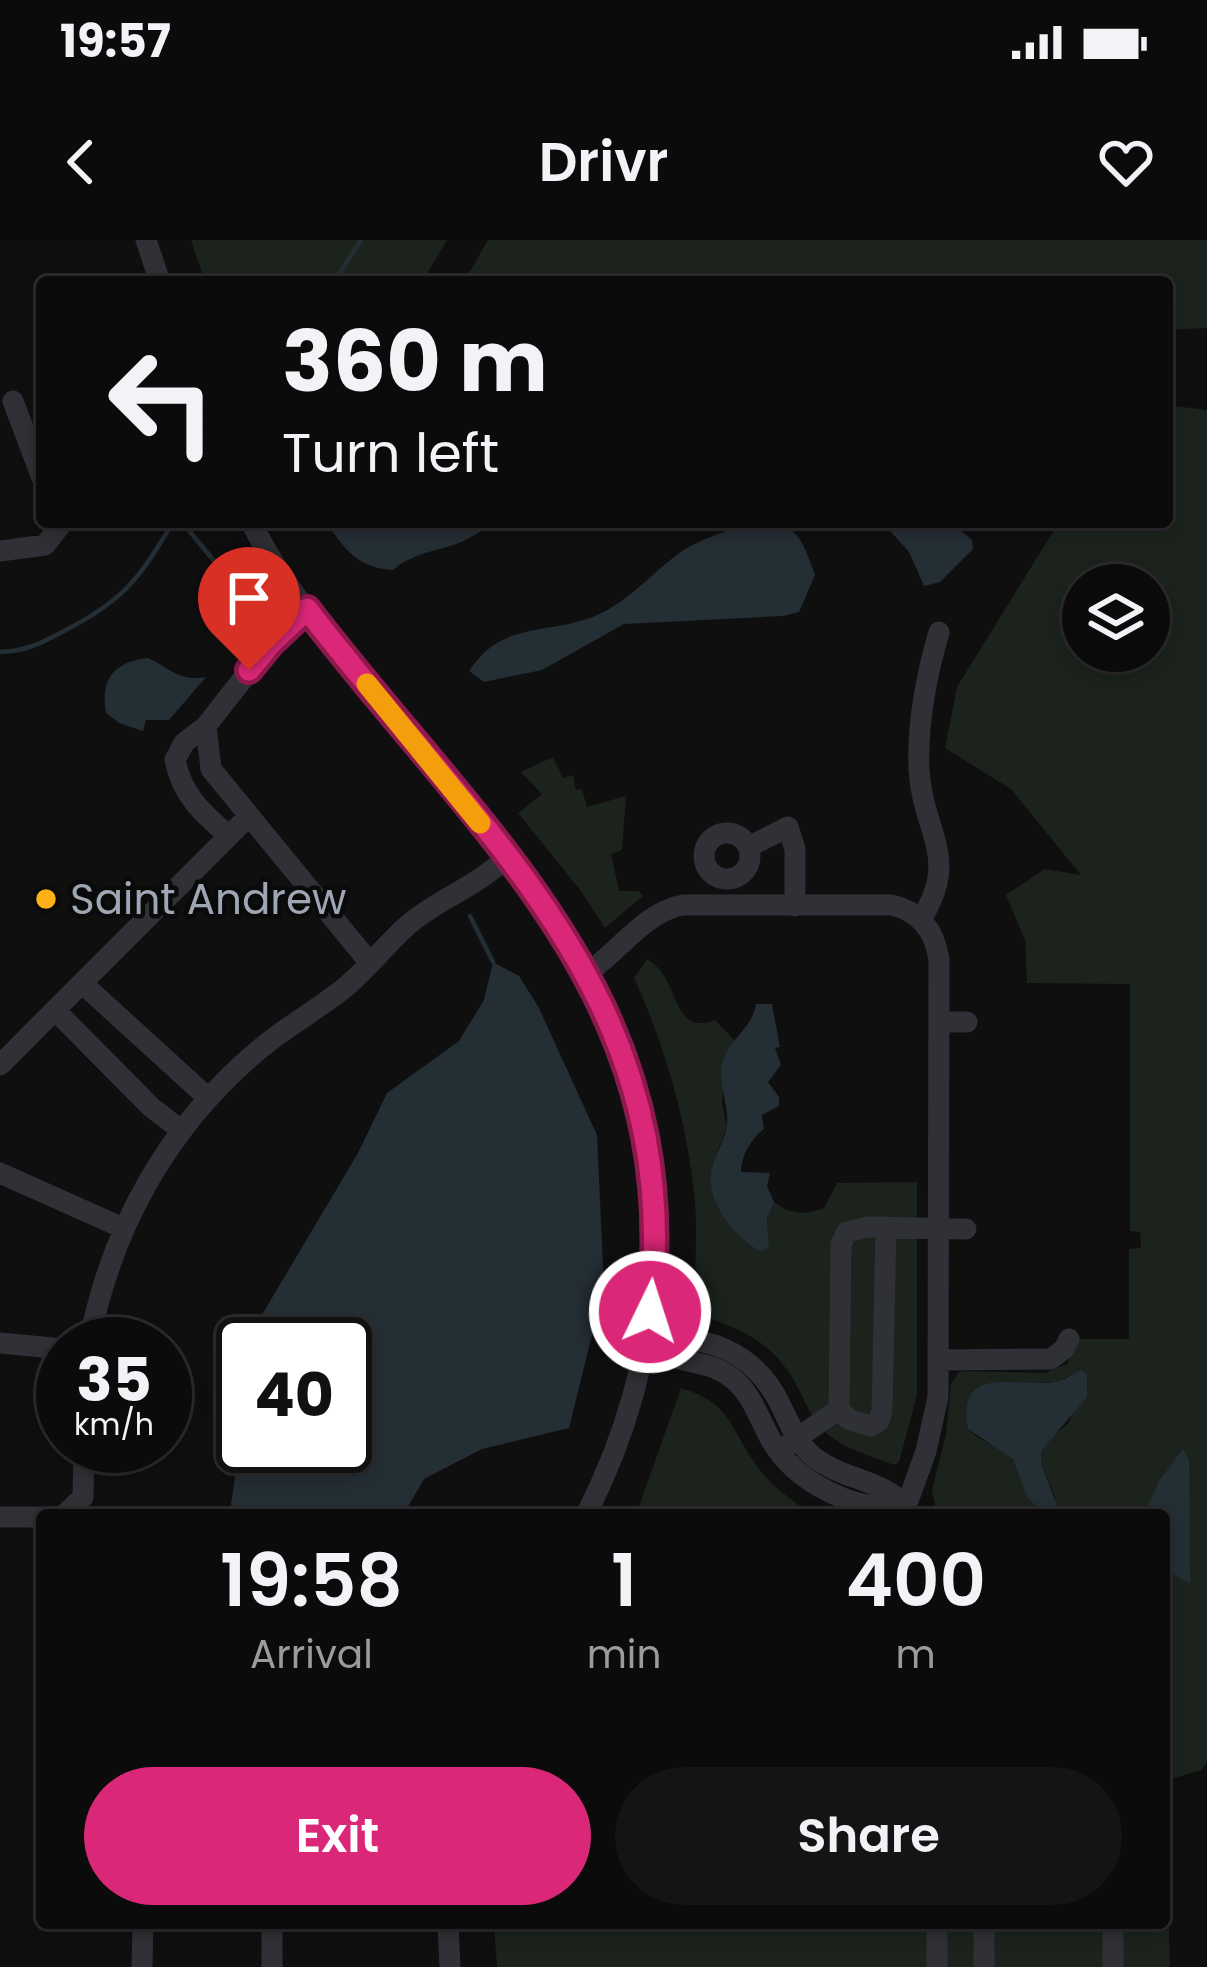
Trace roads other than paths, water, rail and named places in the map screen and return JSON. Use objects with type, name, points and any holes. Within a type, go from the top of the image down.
[{"type":"street","points":[[146,240],[158,276]]},
{"type":"street","points":[[13,401],[36,462]]},
{"type":"street","points":[[0,550],[45,545],[57,528]]},
{"type":"street","points":[[255,528],[307,609],[568,939],[621,1047],[650,1162],[654,1282],[647,1342],[621,1437],[589,1509]]},
{"type":"street","points":[[230,836],[193,804],[175,760],[184,743],[206,726],[271,643],[307,609]]},
{"type":"street","points":[[921,919],[934,900],[942,863],[924,802],[919,752],[925,683],[939,632]]},
{"type":"street","points":[[206,726],[211,769],[370,963]]},
{"type":"street","points":[[0,1065],[249,816]]},
{"type":"street","points":[[748,847],[788,827],[795,849],[795,906]]},
{"type":"street","points":[[728,832],[748,847],[748,865],[735,878],[723,879],[709,872],[704,849],[714,836],[728,832]]},
{"type":"street","points":[[95,1317],[123,1228],[181,1130],[208,1098],[264,1045],[347,986],[412,921],[486,878],[507,857]]},
{"type":"street","points":[[735,878],[740,905]]},
{"type":"street","points":[[587,973],[614,955],[659,912],[683,905],[891,905],[921,919],[937,947],[938,1360],[934,1426],[904,1509]]},
{"type":"street","points":[[83,984],[208,1098]]},
{"type":"street","points":[[56,1011],[151,1107],[181,1130]]},
{"type":"street","points":[[939,1022],[967,1022]]},
{"type":"street","points":[[0,1173],[123,1228]]},
{"type":"street","points":[[886,1227],[882,1411],[872,1426],[848,1419],[839,1409],[841,1244],[847,1232],[856,1228],[886,1227],[966,1228]]},
{"type":"street","points":[[647,1342],[679,1336],[734,1353],[768,1383],[788,1445],[892,1490],[903,1509]]},
{"type":"street","points":[[1017,1360],[1027,1339]]},
{"type":"street","points":[[938,1360],[1052,1359],[1070,1339]]},
{"type":"street","points":[[0,1343],[36,1346]]},
{"type":"street","points":[[788,1445],[839,1409]]},
{"type":"street","points":[[71,1509],[83,1498],[83,1473]]},
{"type":"street","points":[[0,1517],[36,1517]]},
{"type":"street","points":[[142,1967],[143,1929]]},
{"type":"street","points":[[272,1929],[272,1967]]},
{"type":"street","points":[[448,1929],[450,1967]]},
{"type":"street","points":[[937,1929],[937,1967]]},
{"type":"street","points":[[984,1929],[984,1967]]},
{"type":"street","points":[[1113,1929],[1114,1967]]},
{"type":"waterway","points":[[338,276],[361,240]]},
{"type":"waterway","points":[[0,652],[47,640],[115,599],[139,575],[169,528]]},
{"type":"waterway","points":[[187,528],[224,573],[247,623]]},
{"type":"waterway","points":[[470,916],[493,962]]},
{"type":"place","name":"Saint Andrew","points":[[46,899]]}]
